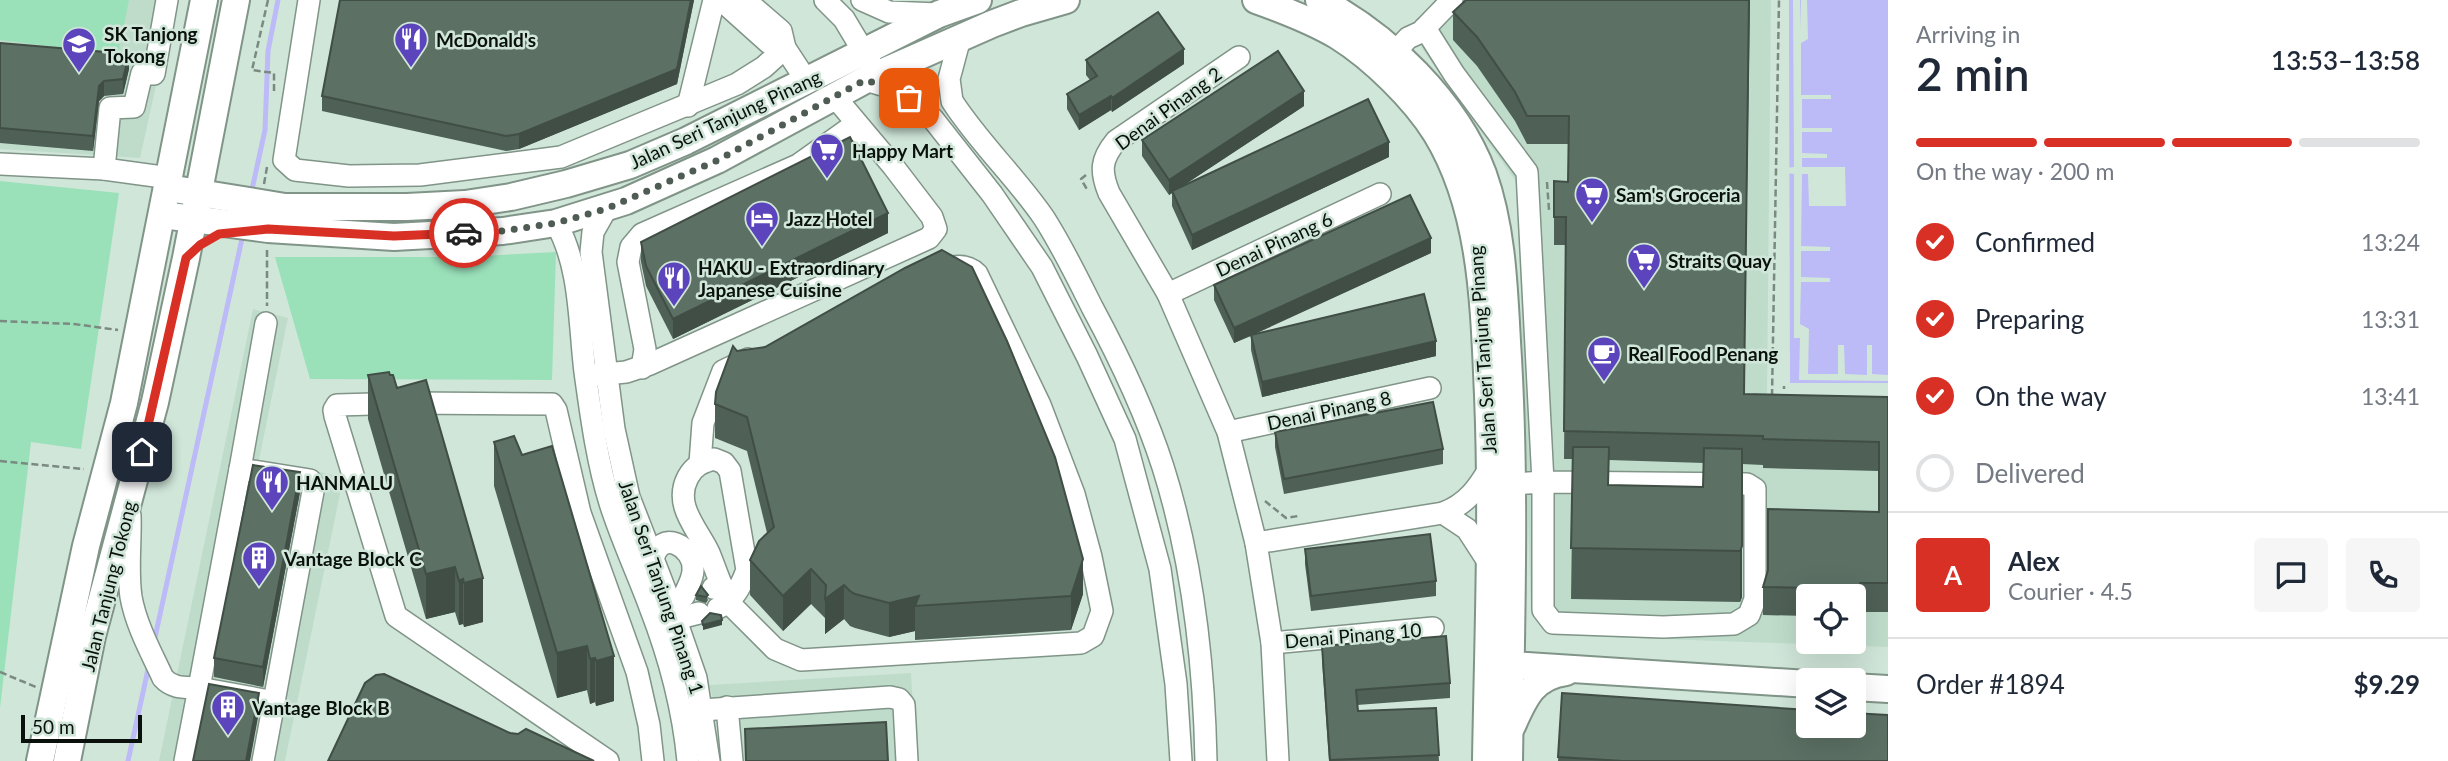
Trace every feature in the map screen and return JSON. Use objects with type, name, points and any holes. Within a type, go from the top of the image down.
[{"type":"main road","name":"Jalan Tanjung Tokong","points":[[40,761],[86,545],[124,403],[204,0]]},
{"type":"main road","points":[[213,208],[210,133],[236,0]]},
{"type":"main road","name":"Jalan Seri Tanjung Pinang","points":[[265,221],[465,204],[511,197],[630,165],[686,141],[939,14],[978,0]]},
{"type":"main road","name":"Jalan Seri Tanjung Pinang","points":[[265,221],[394,236],[503,231],[556,223],[616,205],[718,160],[871,77],[960,38],[1021,13],[1066,0]]},
{"type":"main road","name":"Jalan Seri Tanjung Pinang","points":[[1256,0],[1289,12],[1394,62],[1421,113],[1436,133],[1459,179],[1466,202],[1479,270],[1486,342],[1491,466],[1486,761]]},
{"type":"main road","name":"Jalan Seri Tanjung Pinang","points":[[1319,0],[1356,22],[1394,62],[1447,109],[1473,153],[1489,195],[1502,267],[1511,398],[1514,484],[1509,761]]},
{"type":"main road","points":[[169,183],[213,208],[265,221]]},
{"type":"main road","points":[[566,184],[570,194],[577,200],[616,205]]},
{"type":"main road","points":[[163,215],[213,208],[245,195],[265,221]]},
{"type":"main road","name":"Jalan Tanjung Tokong","points":[[67,761],[92,636],[155,402],[186,258],[200,245],[213,208]]},
{"type":"main road","points":[[1510,665],[1796,683]]},
{"type":"main road","points":[[1510,731],[1527,694],[1542,680],[1556,673],[1585,670]]},
{"type":"main road","points":[[1866,688],[1888,689]]},
{"type":"street","points":[[104,169],[110,108],[134,107],[142,74],[154,74],[167,0]]},
{"type":"street","points":[[309,0],[284,160],[295,170],[349,176],[420,175],[561,157],[737,84],[764,67],[785,48]]},
{"type":"street","points":[[688,106],[715,0]]},
{"type":"street","points":[[720,0],[769,43],[785,48]]},
{"type":"street","points":[[745,0],[781,31],[785,48],[806,80]]},
{"type":"street","points":[[825,0],[844,19],[864,51],[871,77],[909,98],[933,119],[992,194],[1042,267],[1087,356],[1125,439],[1160,569],[1176,684],[1181,761]]},
{"type":"street","points":[[862,0],[889,12],[939,14]]},
{"type":"street","points":[[1394,62],[1410,36],[1423,30],[1452,0]]},
{"type":"street","points":[[1423,30],[1527,172],[1543,482],[1543,610],[1553,623],[1663,627],[1734,624],[1749,615],[1755,598],[1756,506],[1755,489],[1747,484],[1543,482],[1514,484]]},
{"type":"street","points":[[960,38],[949,79],[952,101],[1043,218],[1070,263],[1119,357],[1163,467],[1178,521],[1198,629],[1204,690],[1206,761]]},
{"type":"street","name":"Denai Pinang 2","points":[[1102,163],[1116,141],[1239,57]]},
{"type":"street","points":[[596,375],[648,359],[929,238],[936,229],[932,217],[893,166],[840,103],[832,98]]},
{"type":"street","points":[[648,359],[628,262],[631,247],[642,234],[798,165],[848,125],[848,120],[832,98]]},
{"type":"street","points":[[832,139],[853,128],[867,137]]},
{"type":"street","points":[[561,157],[566,184]]},
{"type":"street","points":[[1102,163],[1103,177],[1109,193],[1168,294],[1228,432],[1256,543],[1272,642],[1278,761]]},
{"type":"street","points":[[0,164],[104,169],[169,183]]},
{"type":"street","name":"Denai Pinang 6","points":[[1168,294],[1380,194]]},
{"type":"street","name":"Jalan Seri Tanjung Pinang 1","points":[[616,205],[593,232],[591,252],[599,459],[609,500],[627,552],[695,601]]},
{"type":"street","name":"Jalan Seri Tanjung Pinang 1","points":[[556,223],[566,239],[572,258],[596,375],[614,429],[629,497],[653,560],[695,601],[696,678],[709,761]]},
{"type":"street","points":[[695,601],[775,649],[801,660],[1081,642],[1093,636],[1102,611],[1091,557],[1074,494],[1040,405],[977,274],[972,268],[954,266],[933,275]]},
{"type":"street","points":[[185,761],[266,323]]},
{"type":"street","points":[[700,463],[703,423],[723,370],[772,348]]},
{"type":"street","name":"Denai Pinang 8","points":[[1228,432],[1430,388]]},
{"type":"street","points":[[608,761],[396,616],[334,411],[337,405],[552,404],[556,410],[580,513],[636,672],[649,724],[653,761]]},
{"type":"street","points":[[714,459],[724,463],[730,471],[747,570],[741,584],[695,601],[709,553],[683,507],[682,493],[692,471],[700,463],[714,459]]},
{"type":"street","points":[[1256,543],[1443,513],[1466,500],[1491,466]]},
{"type":"street","points":[[240,469],[310,480],[314,486],[263,761]]},
{"type":"street","points":[[580,513],[609,500]]},
{"type":"street","points":[[130,502],[130,577],[138,620],[163,678],[177,687],[199,688],[275,702]]},
{"type":"street","points":[[1443,513],[1466,529],[1489,563]]},
{"type":"street","points":[[653,560],[658,547],[666,542],[674,542],[684,548],[692,562],[695,601]]},
{"type":"street","name":"Jalan Seri Tanjung Pinang 1","points":[[688,761],[675,684],[695,601]]},
{"type":"street","name":"Denai Pinang 10","points":[[1272,642],[1433,628]]},
{"type":"street","points":[[702,710],[890,697],[899,699],[904,705],[907,761]]},
{"type":"street","points":[[727,707],[732,761]]},
{"type":"path","points":[[268,0],[252,70],[274,73]]},
{"type":"path","points":[[1770,401],[1779,0]]},
{"type":"path","points":[[1087,191],[1080,179],[1102,163]]},
{"type":"path","points":[[265,221],[266,323]]},
{"type":"path","points":[[0,321],[74,324],[139,332]]},
{"type":"path","points":[[0,461],[106,472]]},
{"type":"path","points":[[1261,498],[1286,518],[1299,516]]},
{"type":"path","points":[[0,672],[55,695]]},
{"type":"shaded area","name":"SK Tanjong Tokong","points":[[0,0],[175,0],[140,158],[0,149]]},
{"type":"shaded area","name":"Straits Quay","points":[[1468,0],[1771,0],[1767,397],[1888,408],[1888,647],[1866,646],[1866,584],[1796,584],[1796,644],[1550,635],[1531,610],[1517,183],[1421,47]]},
{"type":"shaded area","points":[[253,309],[288,318],[259,460],[334,475],[340,494],[285,761],[159,761]]},
{"type":"shaded area","points":[[911,673],[916,761],[724,761],[716,708],[709,685]]},
{"type":"green space","points":[[0,0],[129,0],[118,55],[0,40]]},
{"type":"green space","points":[[0,181],[119,193],[81,449],[31,442],[0,708]]},
{"type":"green space","points":[[556,252],[552,380],[310,379],[275,257],[463,257]]},
{"type":"water","points":[[1789,0],[1888,0],[1888,383],[1790,383]]},
{"type":"pier","points":[[1793,0],[1800,0],[1801,30],[1801,0],[1807,0],[1808,39],[1801,43],[1801,95],[1831,95],[1831,99],[1802,99],[1802,128],[1832,128],[1832,132],[1802,132],[1802,153],[1827,154],[1827,158],[1802,158],[1802,167],[1845,167],[1846,206],[1809,206],[1808,174],[1802,174],[1801,246],[1830,247],[1830,251],[1801,251],[1801,277],[1830,278],[1830,282],[1801,282],[1800,324],[1809,329],[1808,374],[1838,374],[1838,345],[1844,345],[1845,374],[1867,375],[1867,345],[1872,345],[1872,374],[1888,375],[1888,381],[1799,380],[1800,338],[1794,338],[1794,174],[1786,173],[1786,168],[1794,167]]},
{"type":"building","points":[[340,0],[691,0],[677,69],[519,134],[506,136],[322,96]]},
{"type":"building","points":[[1466,0],[1749,0],[1744,394],[1888,397],[1888,583],[1763,587],[1768,570],[1768,509],[1879,512],[1879,442],[1564,431],[1566,217],[1554,217],[1554,181],[1568,182],[1569,116],[1527,116],[1515,92],[1477,37],[1453,12]]},
{"type":"building","points":[[1158,12],[1184,49],[1112,98],[1111,96],[1079,115],[1067,94],[1097,76],[1086,60]]},
{"type":"building","points":[[0,43],[129,54],[123,79],[104,81],[99,86],[93,136],[0,128]]},
{"type":"building","points":[[1278,51],[1304,91],[1169,180],[1142,140]]},
{"type":"building","points":[[1368,99],[1389,142],[1192,235],[1172,191]]},
{"type":"building","name":"Jazz Hotel","points":[[850,137],[888,213],[673,319],[646,266],[641,242]]},
{"type":"building","points":[[1410,195],[1431,238],[1234,328],[1214,285]]},
{"type":"building","points":[[942,250],[972,267],[1007,341],[1055,457],[1083,559],[1071,596],[915,606],[919,596],[889,603],[855,594],[844,585],[825,599],[826,585],[811,569],[783,596],[750,560],[759,541],[774,527],[747,417],[715,404],[716,392],[733,346],[737,351],[765,347]]},
{"type":"building","points":[[1424,294],[1436,341],[1262,382],[1251,335]]},
{"type":"building","points":[[389,372],[393,375],[397,388],[426,380],[483,578],[464,583],[463,579],[459,581],[455,567],[426,574],[368,375]]},
{"type":"building","points":[[1433,402],[1443,449],[1284,479],[1275,432]]},
{"type":"building","points":[[514,436],[522,455],[552,446],[614,656],[596,661],[595,658],[590,659],[587,646],[557,653],[494,442]]},
{"type":"building","points":[[1573,447],[1609,447],[1608,485],[1703,487],[1704,448],[1742,449],[1740,551],[1571,548]]},
{"type":"building","name":"Vantage Block C","points":[[253,465],[300,472],[263,667],[214,658]]},
{"type":"building","points":[[1430,534],[1436,581],[1311,596],[1305,549]]},
{"type":"building","points":[[701,586],[708,595],[706,597],[696,595]]},
{"type":"building","points":[[710,613],[721,615],[722,620],[703,625],[702,621]]},
{"type":"building","points":[[1446,636],[1450,683],[1356,690],[1358,711],[1436,708],[1439,755],[1330,760],[1322,646]]},
{"type":"building","points":[[384,674],[510,733],[518,734],[526,729],[594,761],[328,761],[365,683],[376,675]]},
{"type":"building","name":"Vantage Block B","points":[[209,684],[259,693],[246,761],[193,761]]},
{"type":"building","points":[[1562,693],[1796,709],[1796,738],[1866,738],[1866,714],[1888,715],[1888,761],[1623,761],[1558,757]]},
{"type":"building","points":[[886,722],[888,761],[746,761],[745,729]]},
{"type":"waterway","points":[[251,194],[265,130],[268,51],[278,0]]},
{"type":"waterway","points":[[154,642],[243,234]]},
{"type":"waterway","points":[[128,761],[149,665]]},
{"type":"way so far","points":[[464,233],[503,231],[556,223],[606,209],[718,160],[865,80],[889,87],[909,98]]},
{"type":"place","name":"McDonald's","points":[[411,69]]},
{"type":"place","name":"SK Tanjong Tokong","points":[[79,74]]},
{"type":"place","name":"Happy Mart","points":[[827,180]]},
{"type":"place","name":"Sam's Groceria","points":[[1592,224]]},
{"type":"place","name":"Jazz Hotel","points":[[762,248]]},
{"type":"place","name":"Straits Quay","points":[[1644,290]]},
{"type":"place","name":"HAKU - Extraordinary Japanese Cuisine","points":[[674,308]]},
{"type":"place","name":"Real Food Penang","points":[[1604,383]]},
{"type":"place","name":"HANMALU","points":[[272,512]]},
{"type":"place","name":"Vantage Block C","points":[[259,588]]},
{"type":"place","name":"Vantage Block B","points":[[228,737]]},
{"type":"route","points":[[142,452],[186,258],[210,238],[219,234],[268,229],[394,236],[464,233]]}]
